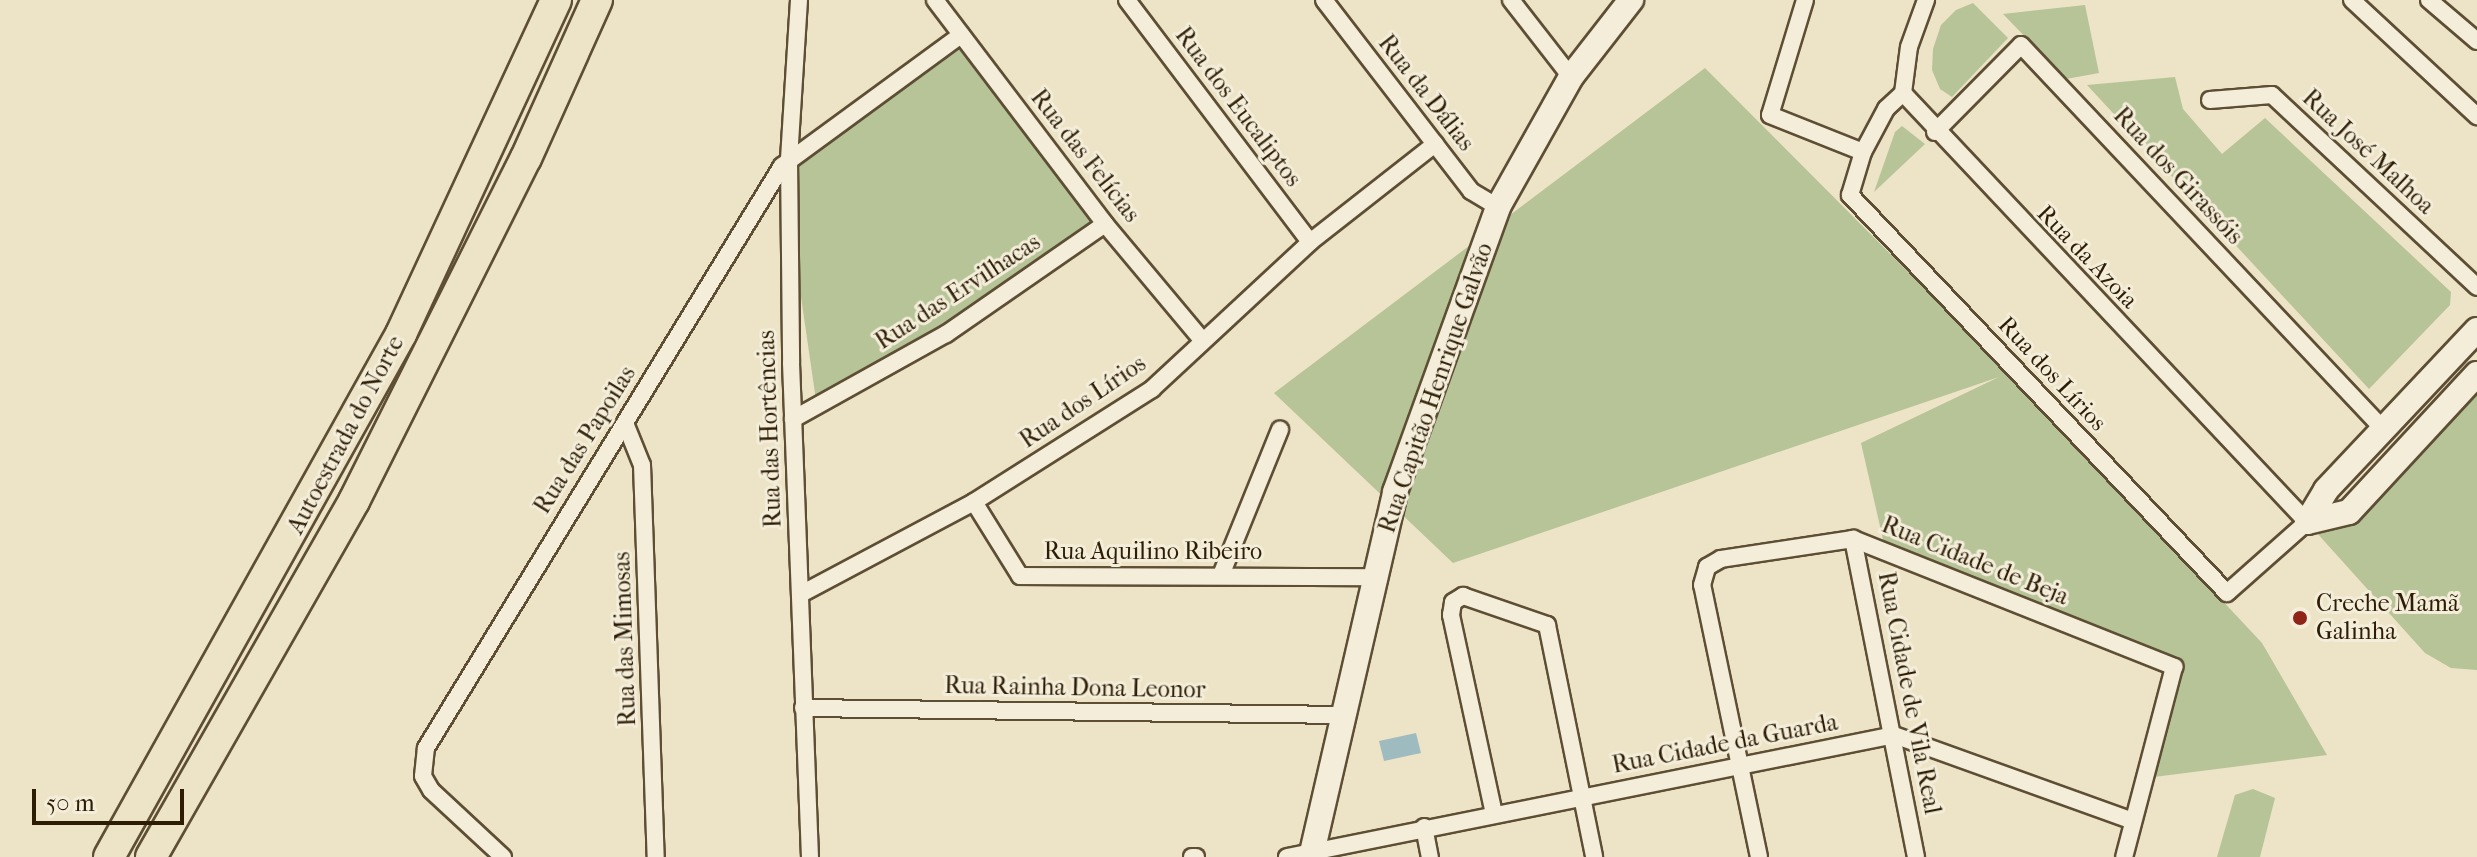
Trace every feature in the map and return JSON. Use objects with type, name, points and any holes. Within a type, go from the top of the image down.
[{"type":"highway","name":"Autoestrada do Norte","points":[[109,857],[401,334],[556,0]]},
{"type":"highway","name":"Autoestrada do Norte","points":[[151,857],[354,501],[519,172],[597,0]]},
{"type":"street","name":"Rua das Hortências","points":[[799,0],[789,159],[793,419],[810,857]]},
{"type":"street","name":"Rua das Felícias","points":[[935,0],[1105,224],[1201,339]]},
{"type":"street","name":"Rua dos Eucaliptos","points":[[1127,0],[1310,242]]},
{"type":"street","name":"Rua da Dálias","points":[[1324,0],[1471,191],[1498,207]]},
{"type":"street","points":[[1511,0],[1571,77]]},
{"type":"street","name":"Rua Capitão Henrique Galvão","points":[[1313,853],[1395,492],[1498,207],[1571,77],[1631,0]]},
{"type":"street","points":[[1805,0],[1770,115],[1863,152]]},
{"type":"street","points":[[1903,93],[1909,47],[1926,0]]},
{"type":"street","points":[[2352,0],[2477,116]]},
{"type":"street","points":[[2429,0],[2477,41]]},
{"type":"street","points":[[789,159],[961,35]]},
{"type":"street","name":"Rua dos Girassóis","points":[[1935,132],[2021,45],[2384,430]]},
{"type":"street","name":"Rua dos Lírios","points":[[1903,93],[1886,109],[1863,152],[1850,195],[2227,593],[2307,522]]},
{"type":"street","name":"Rua da Azoia","points":[[1903,93],[1935,132],[2307,522]]},
{"type":"street","name":"Rua José Malhoa","points":[[2210,100],[2272,95],[2477,287]]},
{"type":"street","name":"Rua dos Lírios","points":[[801,594],[974,502],[1152,389],[1201,339],[1310,242],[1435,144]]},
{"type":"street","name":"Rua das Papoilas","points":[[503,857],[431,790],[423,776],[426,748],[789,159]]},
{"type":"street","name":"Rua das Ervilhacas","points":[[793,419],[946,334],[1105,224]]},
{"type":"street","points":[[2307,522],[2326,490],[2477,330]]},
{"type":"street","points":[[2307,522],[2349,512],[2477,374]]},
{"type":"street","name":"Rua das Mimosas","points":[[625,423],[642,465],[656,857]]},
{"type":"street","points":[[1221,575],[1280,430]]},
{"type":"street","name":"Rua Aquilino Ribeiro","points":[[974,502],[1020,576],[1374,577]]},
{"type":"street","name":"Rua Cidade de Beja","points":[[1741,766],[1702,585],[1707,567],[1721,559],[1853,539],[2174,667],[2133,821]]},
{"type":"street","name":"Rua Cidade de Vila Real","points":[[1853,539],[1916,857]]},
{"type":"street","points":[[1494,814],[1451,615],[1453,602],[1463,596],[1547,625],[1594,857]]},
{"type":"street","name":"Rua Rainha Dona Leonor","points":[[803,708],[1346,715]]},
{"type":"street","points":[[1894,735],[2133,821],[2124,857]]},
{"type":"street","name":"Rua Cidade da Guarda","points":[[1287,857],[1424,827],[1894,735]]},
{"type":"street","points":[[1741,766],[1759,857]]},
{"type":"street","points":[[1424,827],[1430,857]]},
{"type":"green space","points":[[1973,3],[2008,38],[1952,97],[1940,89],[1932,70],[1933,49],[1941,25],[1956,10]]},
{"type":"green space","points":[[2085,5],[2099,73],[2066,79],[2003,14]]},
{"type":"green space","points":[[965,45],[1105,224],[817,407],[782,166]]},
{"type":"green space","points":[[1705,68],[2009,373],[2262,643],[2327,755],[2146,778],[2174,666],[1885,548],[1861,443],[1999,377],[1453,563],[1274,393]]},
{"type":"green space","points":[[2175,77],[2183,109],[2222,154],[2265,118],[2451,292],[2450,305],[2369,389],[2087,85]]},
{"type":"green space","points":[[1902,126],[1925,144],[1874,192],[1895,132]]},
{"type":"green space","points":[[2477,374],[2477,670],[2451,668],[2425,653],[2307,522],[2349,512]]},
{"type":"green space","points":[[2253,789],[2275,798],[2260,857],[2217,857],[2235,795]]},
{"type":"water","points":[[1416,733],[1421,753],[1384,761],[1379,741]]},
{"type":"place","name":"Creche Mamã Galinha","points":[[2300,618]]}]
